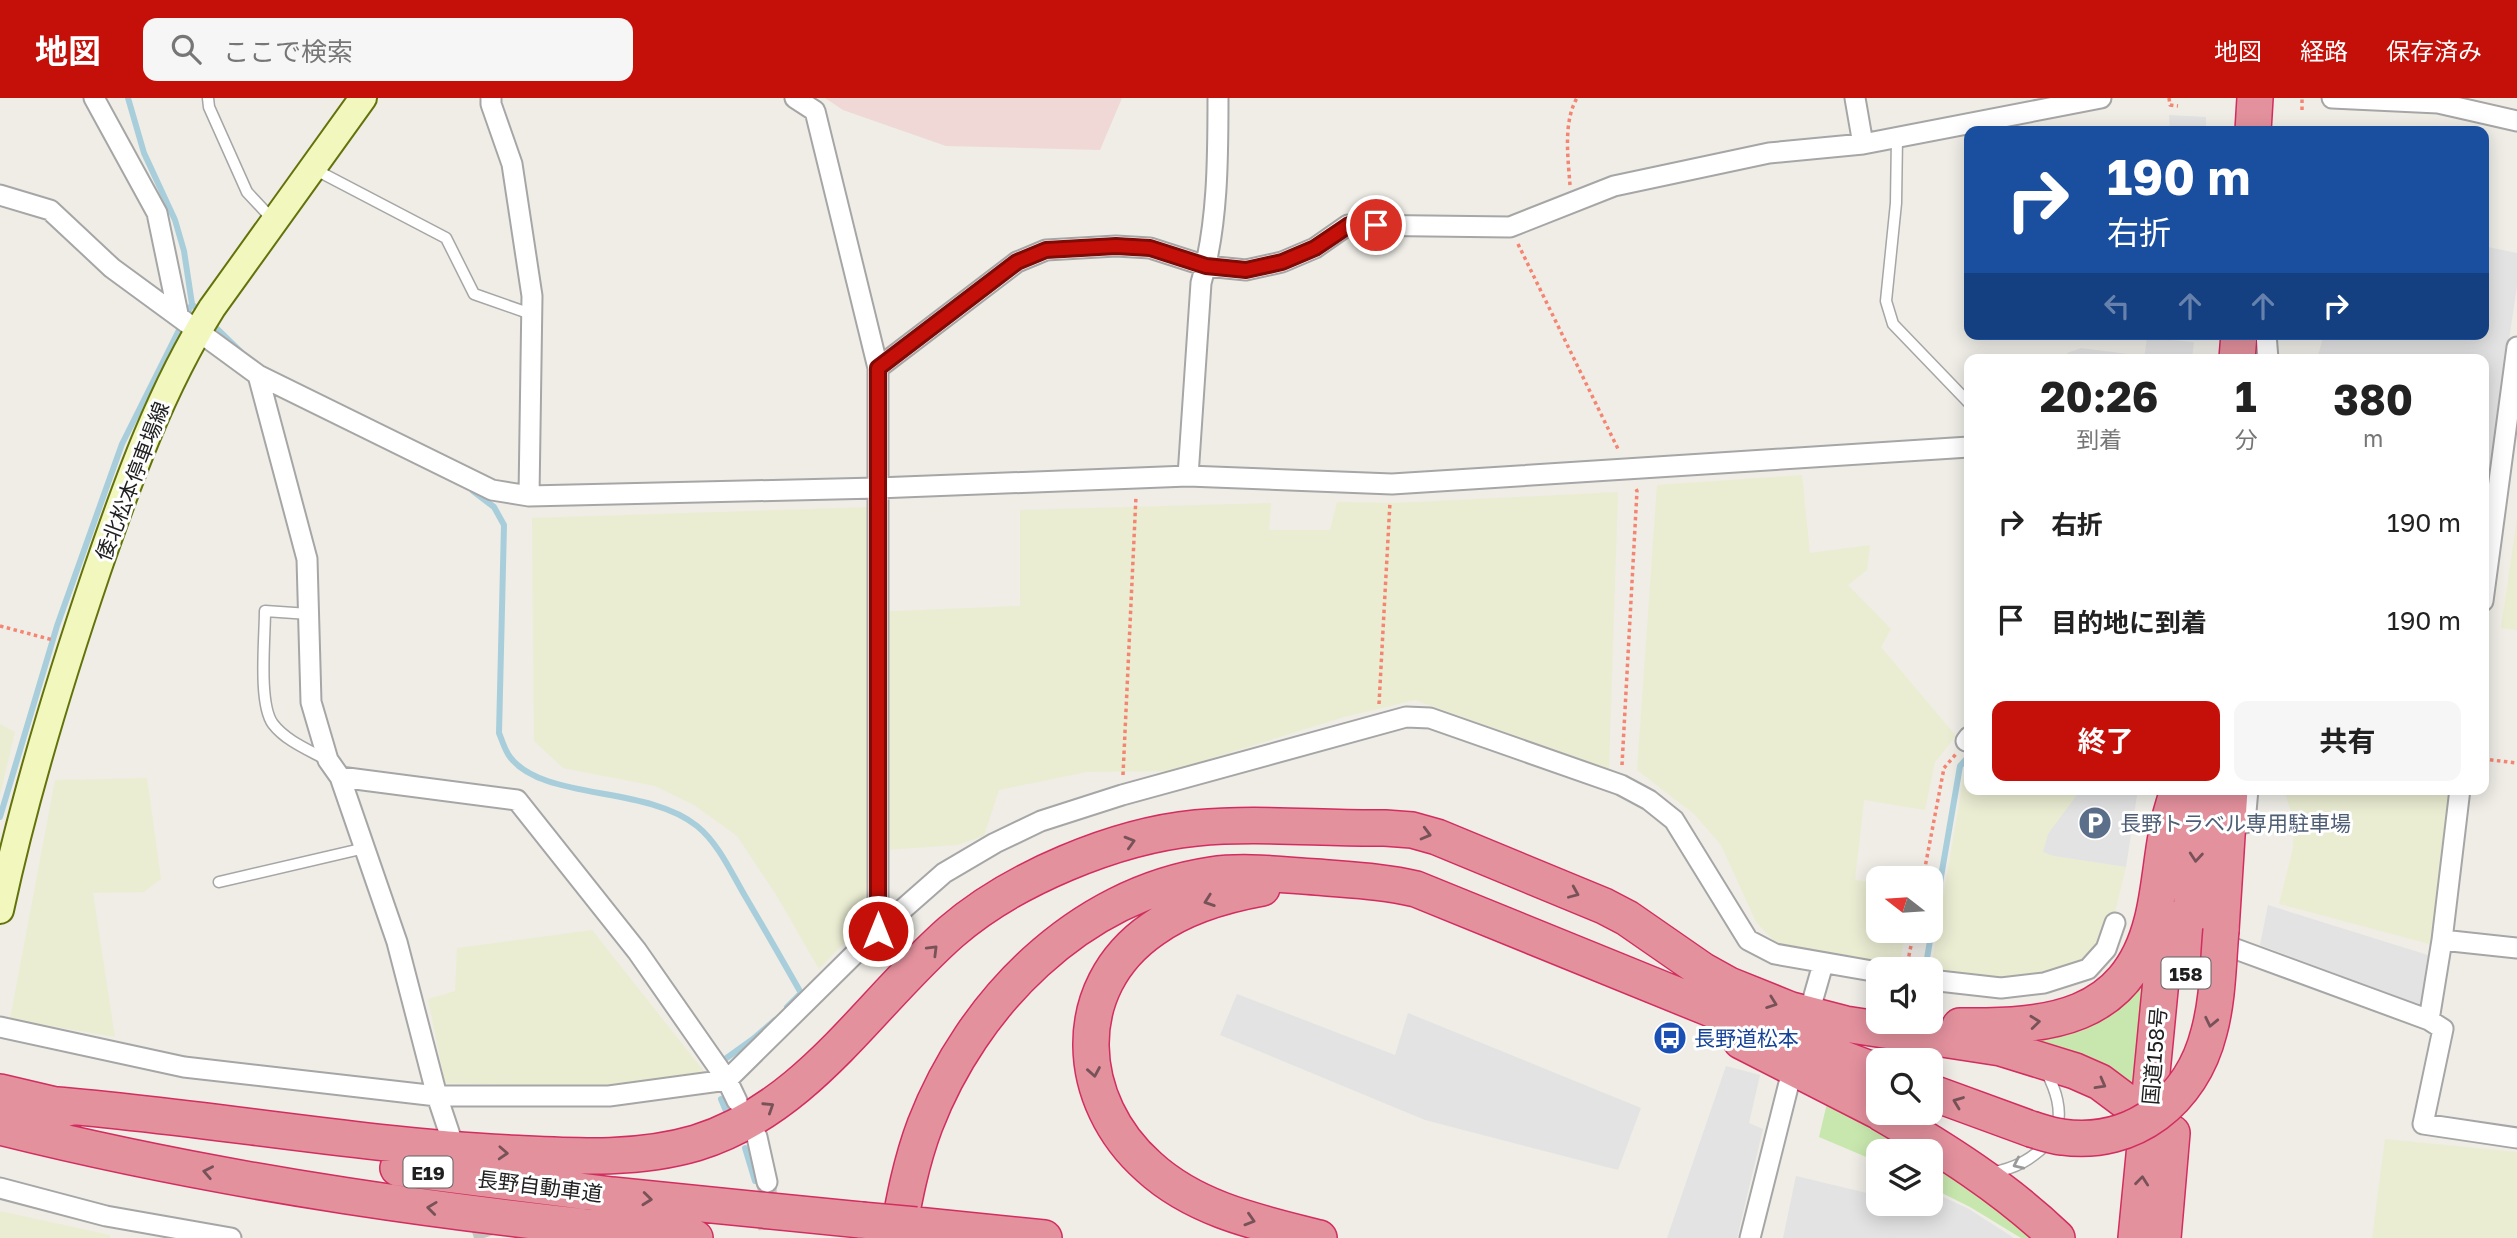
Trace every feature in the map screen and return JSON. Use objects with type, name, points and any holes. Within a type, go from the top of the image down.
[{"type":"highway","points":[[2230,126],[2232,98]]},
{"type":"highway","points":[[2253,126],[2255,98]]},
{"type":"highway","points":[[1845,1024],[1994,1026],[2045,1021],[2082,1010],[2106,998],[2123,983],[2145,945],[2153,919],[2166,833],[2176,795]]},
{"type":"highway","name":"国道158号","points":[[2136,1238],[2177,795]]},
{"type":"highway","name":"国道158号","points":[[2163,1238],[2200,795]]},
{"type":"highway","points":[[1943,1097],[2031,1129],[2061,1137],[2085,1138],[2111,1136],[2133,1128],[2159,1112],[2183,1089],[2199,1063],[2209,1033],[2227,939],[2230,795]]},
{"type":"highway","points":[[45,1104],[135,1111],[242,1127],[438,1150],[609,1156],[672,1149],[733,1129],[771,1108],[820,1067],[952,931],[989,904],[1052,869],[1088,854],[1166,832],[1197,828],[1358,828],[1412,830],[1437,837],[1604,906],[1627,918],[1702,970],[1729,985],[1791,1010],[1845,1024],[2001,1048],[2075,1071],[2100,1082],[2117,1094],[2148,1123],[2170,1157]]},
{"type":"highway","points":[[868,1229],[891,1160],[926,1076],[946,1039],[993,976],[1023,946],[1081,901],[1141,872],[1205,854],[1358,828]]},
{"type":"highway","points":[[906,1231],[913,1162],[926,1124],[945,1081],[987,1016],[1010,988],[1064,938],[1092,918],[1125,900],[1183,880],[1213,874],[1244,873],[1373,881],[1416,889],[1721,1013],[1866,1067]]},
{"type":"highway","points":[[1319,1238],[1229,1213],[1197,1200],[1149,1167],[1120,1135],[1101,1100],[1093,1076],[1092,1024],[1099,996],[1112,971],[1130,948],[1152,929],[1178,914],[1231,894],[1262,888],[1373,881]]},
{"type":"highway","points":[[1584,957],[1866,1105]]},
{"type":"highway","name":"長野自動車道","points":[[0,1092],[45,1104],[225,1141],[332,1159],[868,1229],[1044,1238]]},
{"type":"highway","points":[[1901,1125],[1980,1175],[2057,1238]]},
{"type":"highway","name":"長野自動車道","points":[[0,1127],[124,1156],[326,1193],[535,1221],[695,1238]]},
{"type":"highway","points":[[535,1221],[614,1238]]},
{"type":"main road","name":"倭北松本停車場線","points":[[0,910],[19,822],[72,646],[188,322],[274,221],[363,98]]},
{"type":"street","points":[[94,98],[157,214],[188,322]]},
{"type":"street","points":[[491,98],[512,164],[532,296],[529,496]]},
{"type":"street","points":[[795,98],[815,111],[878,368],[878,931]]},
{"type":"street","points":[[1188,476],[1201,282],[1209,257],[1218,146],[1218,98]]},
{"type":"street","points":[[1855,98],[1863,144]]},
{"type":"street","points":[[878,368],[1017,262],[1046,250],[1116,246],[1150,248],[1206,266],[1246,270],[1282,262],[1315,248],[1349,225],[1510,227],[1614,187],[1769,153],[1863,144],[2101,98]]},
{"type":"street","points":[[2332,98],[2438,103],[2517,121]]},
{"type":"street","points":[[0,195],[50,210],[112,268],[258,375],[492,490],[529,496],[877,488],[1188,476],[1391,484],[1964,447]]},
{"type":"street","points":[[2489,556],[2517,347]]},
{"type":"street","points":[[258,375],[307,559],[311,702],[328,760],[340,777],[397,942],[437,1096],[450,1135]]},
{"type":"street","points":[[0,1027],[184,1067],[437,1096],[608,1096],[727,1080],[878,931],[944,873],[995,843],[1041,821],[1122,795],[1406,717],[1430,718],[1621,785],[1649,800],[1674,820],[1748,940],[1775,954],[1866,970]]},
{"type":"street","points":[[340,777],[517,800],[636,951],[727,1080],[737,1101]]},
{"type":"street","points":[[2187,956],[2228,961],[2227,939],[2247,795]]},
{"type":"street","points":[[2429,1020],[2442,940],[2459,795]]},
{"type":"street","points":[[1943,981],[2001,988],[2044,983],[2088,970],[2106,949],[2115,923]]},
{"type":"street","points":[[2227,939],[2245,950],[2429,1020],[2443,1029],[2423,1124],[2517,1138]]},
{"type":"street","points":[[2442,940],[2517,948]]},
{"type":"street","points":[[1813,999],[1823,964]]},
{"type":"street","points":[[1750,1238],[1790,1083]]},
{"type":"street","points":[[757,1137],[767,1182]]},
{"type":"street","points":[[0,1188],[106,1216],[231,1238]]},
{"type":"lane","points":[[208,98],[209,107],[247,192],[274,221]]},
{"type":"lane","points":[[1897,137],[1896,203],[1885,301],[1893,324],[1964,398]]},
{"type":"lane","points":[[313,169],[446,238],[474,294],[531,314]]},
{"type":"lane","points":[[309,614],[265,611],[264,706],[272,723],[288,738],[328,760]]},
{"type":"lane","points":[[219,882],[366,847]]},
{"type":"lane","points":[[1980,1175],[2007,1170],[2033,1157],[2056,1135],[2060,1115],[2056,1091],[2048,1073],[2001,1048]]},
{"type":"path","points":[[1572,202],[1569,124],[1570,110],[1577,98]]},
{"type":"path","points":[[2169,98],[2170,105],[2178,106]]},
{"type":"path","points":[[2302,98],[2302,110]]},
{"type":"path","points":[[1510,227],[1637,491],[1621,785]]},
{"type":"path","points":[[1122,795],[1137,479]]},
{"type":"path","points":[[1378,724],[1391,484]]},
{"type":"path","points":[[0,626],[72,646]]},
{"type":"path","points":[[1925,866],[1944,768],[1964,743]]},
{"type":"path","points":[[2489,760],[2517,763]]},
{"type":"shaded area","points":[[825,98],[1122,98],[1100,150],[946,146],[843,110]]},
{"type":"shaded area","points":[[2169,115],[2206,117],[2206,126],[2170,126]]},
{"type":"shaded area","points":[[2489,247],[2517,253],[2517,286],[2489,474],[2489,354],[2318,354],[2322,340],[2489,340]]},
{"type":"shaded area","points":[[2147,340],[2194,342],[2193,354],[2145,354]]},
{"type":"shaded area","points":[[2081,348],[2128,354],[2067,354]]},
{"type":"shaded area","name":"長野トラベル専用駐車場","points":[[2077,795],[2137,795],[2126,867],[2043,852],[2048,834]]},
{"type":"shaded area","points":[[2268,905],[2431,956],[2422,1006],[2260,945]]},
{"type":"shaded area","points":[[1237,994],[1395,1055],[1408,1013],[1641,1108],[1618,1170],[1425,1120],[1220,1035]]},
{"type":"shaded area","points":[[1726,1066],[1760,1075],[1749,1123],[1763,1129],[1737,1238],[1667,1238]]},
{"type":"shaded area","points":[[1796,1176],[1866,1193],[1866,1216],[1943,1216],[1943,1197],[1969,1209],[2014,1238],[1783,1238]]},
{"type":"green space","points":[[1802,475],[1810,553],[1870,545],[1867,570],[1848,585],[1891,629],[1881,647],[1956,736],[1935,762],[1925,810],[1864,800],[1855,880],[1866,881],[1866,943],[1903,943],[1901,957],[1866,957],[1866,959],[1778,945],[1756,922],[1721,845],[1694,814],[1637,770],[1657,485]]},
{"type":"green space","points":[[1618,492],[1609,769],[1415,700],[1344,717],[1171,771],[1087,772],[999,790],[984,836],[957,845],[872,851],[861,925],[819,969],[775,893],[737,836],[694,805],[655,786],[563,768],[534,741],[532,518],[871,507],[870,612],[1020,606],[1020,510],[1271,503],[1269,530],[1330,530],[1337,502],[1397,503]]},
{"type":"green space","points":[[2517,519],[2517,630],[2501,628]]},
{"type":"green space","points":[[0,724],[15,732],[0,795]]},
{"type":"green space","points":[[1964,775],[1964,795],[2078,795],[2054,856],[2126,867],[2114,916],[2095,954],[2068,970],[2011,980],[1943,971],[1943,957],[1933,957],[1935,943],[1943,943],[1943,898]]},
{"type":"green space","points":[[147,778],[161,879],[144,892],[93,893],[115,1037],[10,1019],[55,780]]},
{"type":"green space","points":[[2286,795],[2452,795],[2433,945],[2279,904],[2293,848],[2294,822]]},
{"type":"green space","points":[[592,930],[707,1075],[608,1088],[445,1083],[428,999],[455,991],[457,948]]},
{"type":"green space","points":[[2139,982],[2145,982],[2140,1099],[2030,1047],[2031,1030]]},
{"type":"green space","points":[[1828,1099],[1866,1119],[1866,1125],[1876,1125],[1903,1139],[1866,1139],[1866,1157],[1819,1137]]},
{"type":"green space","points":[[2385,1139],[2517,1152],[2517,1238],[2372,1238]]},
{"type":"green space","points":[[1943,1164],[2044,1238],[2021,1238],[1943,1194]]},
{"type":"green space","points":[[0,1211],[110,1235],[110,1238],[0,1238]]},
{"type":"waterway","points":[[0,817],[57,626],[122,444],[192,304],[184,251],[175,220],[144,153],[128,98]]},
{"type":"waterway","points":[[192,304],[201,313]]},
{"type":"waterway","points":[[211,323],[241,352]]},
{"type":"waterway","points":[[473,491],[494,507],[504,525],[499,733],[508,755],[525,771],[546,781],[651,804],[676,813],[705,833],[724,858],[801,993],[787,1007]]},
{"type":"waterway","points":[[1927,957],[1960,766],[1964,762]]},
{"type":"waterway","points":[[721,1062],[775,1020]]},
{"type":"waterway","points":[[721,1099],[726,1111]]},
{"type":"waterway","points":[[745,1148],[755,1181]]},
{"type":"tunnel","points":[[461,1169],[484,1238]]},
{"type":"tunnel","points":[[767,1182],[768,1238]]},
{"type":"place","name":"長野トラベル専用駐車場","points":[[2095,823]]},
{"type":"place","name":"長野道松本","points":[[1670,1038]]},
{"type":"route","points":[[878,931],[878,368],[1017,262],[1046,250],[1116,246],[1150,248],[1206,266],[1246,270],[1282,262],[1315,248],[1349,225],[1376,225]]}]
